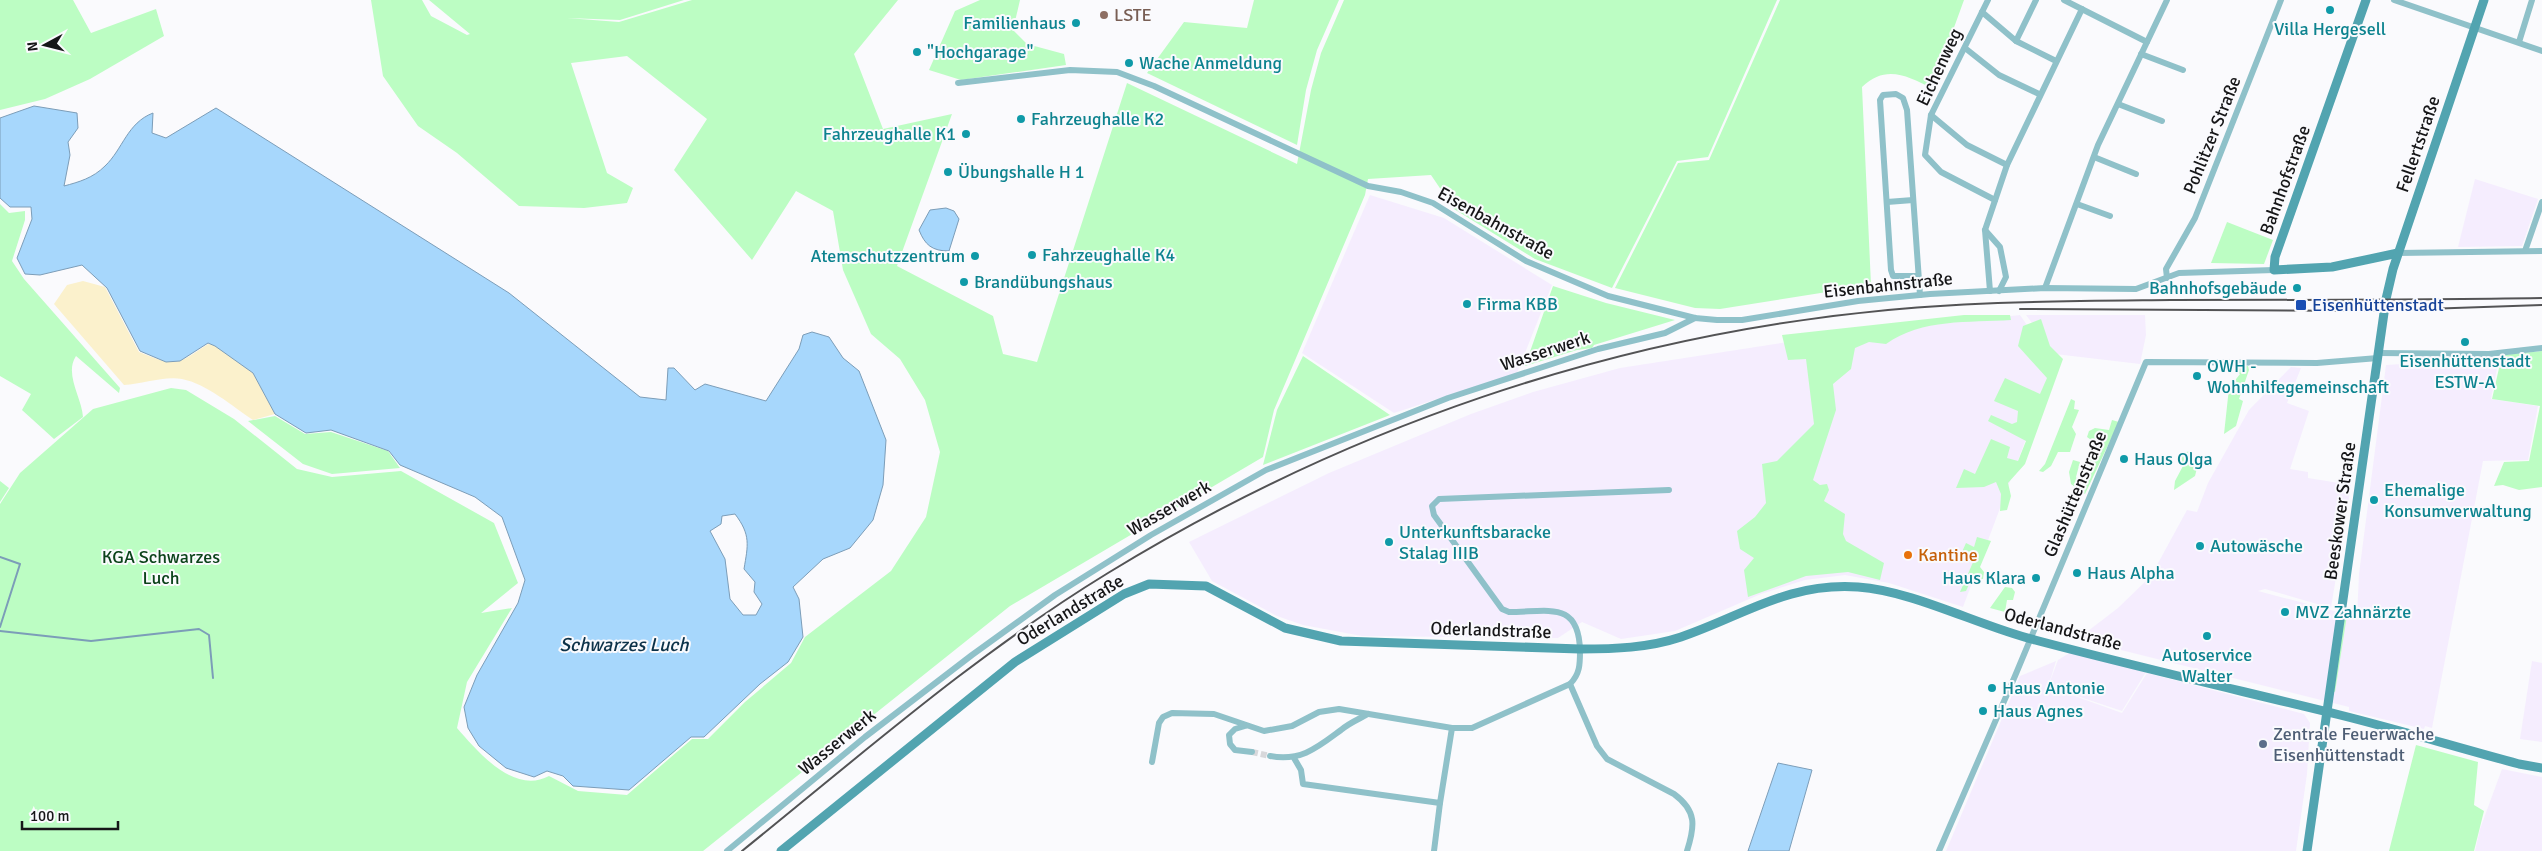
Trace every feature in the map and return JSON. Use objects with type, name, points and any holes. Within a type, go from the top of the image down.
[{"type":"street","name":"Eichenweg","points":[[1988,0],[1931,115],[1925,155],[1941,172],[1995,200]]},
{"type":"street","points":[[2016,41],[2036,0]]},
{"type":"street","points":[[2064,0],[2147,42]]},
{"type":"street","points":[[2045,288],[2094,157],[2167,0]]},
{"type":"street","name":"Pohlitzer Straße","points":[[2167,278],[2166,269],[2195,218],[2281,0]]},
{"type":"street","name":"Bahnhofstraße","points":[[2274,270],[2275,257],[2366,0]]},
{"type":"street","points":[[2394,0],[2542,50]]},
{"type":"street","name":"Fellertstraße","points":[[2386,299],[2398,253],[2484,0]]},
{"type":"street","points":[[2519,42],[2532,0]]},
{"type":"street","points":[[1990,291],[1985,230],[2007,165],[2039,94],[2082,9]]},
{"type":"street","points":[[1982,12],[2016,41],[2056,61]]},
{"type":"street","points":[[1965,48],[1999,75],[2039,94]]},
{"type":"street","points":[[2141,54],[2183,70]]},
{"type":"street","name":"Eisenbahnstraße","points":[[958,83],[1073,70],[1123,74],[1368,186],[1401,192],[1433,203],[1526,262],[1608,296],[1695,318],[1742,320],[1858,301],[1920,295],[2045,288],[2136,289],[2179,273],[2274,270]]},
{"type":"street","points":[[1918,276],[1900,278],[1893,276],[1891,270],[1880,100],[1883,95],[1896,94],[1903,98],[1906,110],[1920,295]]},
{"type":"street","points":[[2118,104],[2162,121]]},
{"type":"street","points":[[1931,115],[1967,145],[2007,165]]},
{"type":"street","points":[[2094,157],[2136,174]]},
{"type":"street","points":[[1886,202],[1913,200]]},
{"type":"street","points":[[2525,251],[2542,202]]},
{"type":"street","points":[[2077,204],[2110,216]]},
{"type":"street","points":[[1985,230],[2000,247],[2006,277],[1999,291]]},
{"type":"street","points":[[2274,270],[2332,267],[2398,253],[2542,251]]},
{"type":"street","points":[[2380,256],[2393,269]]},
{"type":"street","name":"Beeskower Straße","points":[[2307,851],[2386,299]]},
{"type":"street","name":"Wasserwerk","points":[[726,851],[873,731],[1054,595],[1151,535],[1266,470],[1448,398],[1598,349],[1665,333],[1695,318]]},
{"type":"street","points":[[2378,356],[2488,354],[2542,348]]},
{"type":"street","name":"Glashüttenstraße","points":[[1939,851],[2146,362],[2317,363],[2378,356]]},
{"type":"street","name":"Oderlandstraße","points":[[1570,684],[1577,677],[1580,649],[1580,635],[1576,623],[1568,615],[1559,612],[1509,612],[1502,609],[1434,516],[1432,506],[1439,499],[1669,490]]},
{"type":"street","name":"Oderlandstraße","points":[[780,851],[1015,662],[1124,594],[1149,584],[1206,586],[1285,628],[1341,641],[1580,649],[1616,649],[1663,642],[1781,596],[1823,587],[1858,587],[1892,592],[1981,624],[2030,639],[2327,712],[2519,764],[2542,768]]},
{"type":"street","points":[[1152,762],[1159,723],[1163,717],[1172,713],[1214,714],[1264,731],[1292,726],[1320,712],[1339,709],[1452,728],[1472,728],[1570,684],[1597,746],[1607,759],[1674,794],[1683,801],[1692,813],[1693,833],[1687,851]]},
{"type":"street","points":[[1270,756],[1294,758],[1312,751],[1341,729],[1368,714]]},
{"type":"street","points":[[1245,726],[1235,729],[1229,735],[1230,744],[1234,750],[1252,752]]},
{"type":"street","points":[[1434,851],[1452,728]]},
{"type":"street","points":[[1294,758],[1301,770],[1303,784],[1440,803]]},
{"type":"shaded area","points":[[2475,179],[2538,199],[2522,246],[2458,247]]},
{"type":"shaded area","points":[[1370,195],[1444,218],[1552,285],[1517,373],[1394,413],[1302,353]]},
{"type":"shaded area","points":[[2020,315],[2054,364],[1963,607],[1889,583],[1845,575],[1805,580],[1761,594],[1675,631],[1621,639],[1582,622],[1558,638],[1362,636],[1303,625],[1277,616],[1212,581],[1189,542],[1329,473],[1471,414],[1533,392],[1620,368],[1833,335]]},
{"type":"shaded area","points":[[2026,315],[2145,315],[2146,335],[2140,364],[2055,354]]},
{"type":"shaded area","points":[[2499,358],[2491,399],[2538,406],[2528,460],[2483,461],[2432,728],[2425,726],[2424,729],[2349,711],[2349,707],[2081,640],[2084,634],[2118,608],[2151,576],[2187,510],[2197,512],[2208,483],[2249,410],[2291,367],[2301,368],[2287,403],[2309,411],[2290,469],[2308,472],[2308,478],[2351,485],[2331,608],[2265,589],[2258,591],[2357,617],[2359,574],[2386,365]]},
{"type":"shaded area","points":[[2071,652],[2146,672],[2122,711],[2047,686],[2122,713],[2147,673],[2304,714],[2310,723],[2307,774],[2296,851],[1946,851],[2020,676],[2056,661],[2049,684],[2058,660]]},
{"type":"shaded area","points":[[2532,661],[2542,663],[2542,742],[2520,739]]},
{"type":"shaded area","points":[[2502,769],[2542,777],[2542,851],[2475,851],[2480,829]]},
{"type":"green space","points":[[0,0],[73,0],[91,33],[156,9],[164,36],[90,79],[45,99],[0,110]]},
{"type":"green space","name":"KGA Schwarzes Luch","points":[[371,0],[422,0],[431,16],[467,35],[470,34],[429,0],[684,0],[620,20],[567,18],[619,22],[692,0],[898,0],[854,54],[883,129],[952,114],[897,266],[993,316],[1003,354],[1037,362],[1127,83],[1297,164],[1311,90],[1321,53],[1344,0],[1777,0],[1708,157],[1677,161],[1612,288],[1535,259],[1454,209],[1431,175],[1368,179],[1365,195],[1274,410],[1263,457],[1010,606],[703,851],[0,851],[0,504],[20,473],[93,409],[171,388],[186,390],[234,419],[297,469],[332,477],[401,471],[494,523],[518,583],[481,613],[512,608],[467,682],[457,728],[486,759],[510,775],[523,780],[536,780],[549,776],[578,791],[627,795],[692,739],[708,739],[745,702],[791,663],[805,637],[891,571],[926,517],[940,452],[925,400],[900,359],[871,334],[843,270],[833,211],[796,191],[752,260],[674,170],[707,119],[627,56],[571,63],[607,173],[633,188],[627,203],[584,208],[519,206],[457,153],[418,126],[383,76]]},
{"type":"green space","points":[[980,0],[1020,0],[1013,30],[1027,44],[1064,54],[1066,65],[961,80],[929,70],[955,11]]},
{"type":"green space","points":[[1254,0],[1339,0],[1317,50],[1306,90],[1297,145],[1147,73],[1184,22],[1247,28]]},
{"type":"green space","points":[[1780,0],[1964,0],[1932,88],[1897,74],[1880,76],[1862,87],[1871,285],[1720,309],[1695,308],[1615,288],[1678,163],[1709,160]]},
{"type":"green space","points":[[0,204],[9,213],[25,211],[25,220],[12,261],[24,279],[120,388],[119,393],[76,356],[72,370],[83,417],[54,439],[22,410],[31,394],[0,376]]},
{"type":"green space","points":[[2227,222],[2273,240],[2264,264],[2211,263]]},
{"type":"green space","points":[[1553,286],[1606,303],[1675,320],[1594,345],[1592,348],[1577,350],[1525,366]]},
{"type":"green space","points":[[1964,315],[2010,315],[2011,320],[1946,323],[1915,330],[1886,344],[1869,342],[1855,348],[1851,369],[1833,384],[1836,410],[1813,480],[1820,485],[1827,484],[1829,490],[1824,501],[1845,514],[1843,534],[1846,541],[1884,563],[1880,580],[1848,572],[1806,576],[1748,597],[1744,570],[1754,558],[1740,549],[1737,531],[1755,517],[1766,503],[1762,464],[1777,461],[1814,424],[1806,359],[1788,360],[1782,335]]},
{"type":"green space","points":[[2041,319],[2050,346],[2063,359],[2025,464],[2008,483],[2011,496],[2007,510],[2000,511],[2001,494],[1996,482],[1984,487],[1956,488],[1964,469],[1975,474],[1991,439],[2010,447],[2007,458],[2018,461],[2026,441],[1988,421],[1991,415],[2012,424],[2017,422],[2018,411],[1994,401],[2005,378],[2040,394],[2047,378],[2018,346],[2023,326]]},
{"type":"green space","points":[[2542,351],[2542,487],[2519,490],[2503,485],[2494,486],[2504,462],[2529,461],[2540,406],[2492,399],[2502,355]]},
{"type":"green space","points":[[1303,356],[1390,415],[1263,465],[1277,410]]},
{"type":"green space","points":[[2237,365],[2248,366],[2249,370],[2239,399],[2243,401],[2236,426],[2224,434],[2229,388],[2240,374],[2235,370]]},
{"type":"green space","points":[[2071,399],[2075,401],[2074,409],[2079,410],[2072,427],[2076,434],[2070,452],[2058,452],[2051,466],[2043,472],[2039,471],[2045,464]]},
{"type":"green space","points":[[275,416],[305,434],[331,432],[388,451],[400,468],[332,474],[303,464],[248,421]]},
{"type":"green space","points":[[2112,420],[2119,422],[2085,494],[2071,484],[2069,472],[2073,460],[2080,462],[2076,477],[2079,483],[2082,483],[2094,442],[2087,437],[2089,431],[2095,428],[2109,430]]},
{"type":"green space","points":[[2190,451],[2197,468],[2195,476],[2174,490],[2175,481],[2183,466],[2177,455]]},
{"type":"green space","points":[[0,481],[9,488],[0,502]]},
{"type":"green space","points":[[1977,537],[1991,541],[1980,567],[1984,572],[1983,579],[1972,578],[1966,591],[1960,592],[1974,560],[1961,554],[1966,543],[1974,547]]},
{"type":"green space","points":[[2005,587],[2012,588],[2015,592],[2013,600],[2007,600],[2005,612],[1990,608]]},
{"type":"green space","points":[[2346,609],[2348,609],[2335,692],[2333,691]]},
{"type":"green space","points":[[2416,745],[2478,762],[2474,805],[2484,811],[2474,851],[2389,851]]},
{"type":"sand","points":[[83,281],[105,287],[139,352],[168,362],[175,362],[188,357],[208,344],[214,345],[253,373],[275,414],[253,420],[210,390],[182,379],[175,378],[124,385],[54,304],[67,285]]},
{"type":"water","name":"Schwarzes Luch","points":[[34,106],[77,113],[78,128],[68,142],[70,155],[64,186],[96,174],[111,159],[131,130],[144,117],[153,113],[152,133],[166,138],[216,108],[509,293],[640,397],[666,400],[668,368],[674,368],[695,390],[705,384],[766,401],[799,349],[803,335],[812,332],[829,337],[843,358],[859,371],[886,440],[883,485],[873,520],[850,548],[823,559],[793,587],[799,599],[803,637],[788,662],[760,684],[704,737],[691,737],[629,790],[573,786],[563,776],[547,771],[534,777],[506,768],[479,746],[468,728],[464,707],[477,675],[518,603],[525,580],[502,517],[475,497],[400,465],[389,451],[331,430],[306,433],[275,414],[253,373],[215,346],[208,343],[180,361],[166,362],[140,351],[107,288],[82,265],[40,275],[25,274],[17,258],[32,219],[31,207],[10,207],[0,198],[0,118]],"holes":[[[735,514],[740,521],[747,540],[744,569],[755,582],[754,592],[762,604],[756,615],[743,615],[730,599],[725,559],[710,531],[721,524],[722,516]]]},
{"type":"water","points":[[946,208],[954,211],[959,219],[949,251],[938,250],[930,246],[924,240],[919,230],[930,210]]},
{"type":"water","points":[[1778,763],[1812,770],[1789,851],[1748,851]]},
{"type":"waterway","points":[[0,557],[20,564],[0,627]]},
{"type":"waterway","points":[[0,631],[91,641],[199,629],[209,635],[213,678]]},
{"type":"tunnel","points":[[1252,752],[1270,756]]},
{"type":"railway","points":[[742,851],[920,706],[1012,637],[1108,573],[1198,521],[1291,474],[1386,433],[1483,397],[1582,366],[1682,342],[1784,323],[1923,307],[2064,301],[2542,298]]},
{"type":"railway","points":[[2020,309],[2367,311],[2542,305]]},
{"type":"place","name":"Villa Hergesell","points":[[2330,10]]},
{"type":"place","name":"LSTE","points":[[1104,15]]},
{"type":"place","name":"Familienhaus","points":[[1076,23]]},
{"type":"place","name":"\"Hochgarage\"","points":[[917,52]]},
{"type":"place","name":"Wache Anmeldung","points":[[1129,63]]},
{"type":"place","name":"Fahrzeughalle K2","points":[[1021,119]]},
{"type":"place","name":"Fahrzeughalle K1","points":[[966,134]]},
{"type":"place","name":"Übungshalle H 1","points":[[948,172]]},
{"type":"place","name":"Fahrzeughalle K4","points":[[1032,255]]},
{"type":"place","name":"Atemschutzzentrum","points":[[975,256]]},
{"type":"place","name":"Brandübungshaus","points":[[964,282]]},
{"type":"place","name":"Bahnhofsgebäude","points":[[2297,288]]},
{"type":"place","name":"Firma KBB","points":[[1467,304]]},
{"type":"place","name":"Eisenhüttenstadt","points":[[2301,305]]},
{"type":"place","name":"Eisenhüttenstadt ESTW-A","points":[[2465,342]]},
{"type":"place","name":"OWH - Wohnhilfegemeinschaft","points":[[2197,376]]},
{"type":"place","name":"Haus Olga","points":[[2124,459]]},
{"type":"place","name":"Ehemalige Konsumverwaltung","points":[[2374,500]]},
{"type":"place","name":"Unterkunftsbaracke Stalag IIIB","points":[[1389,542]]},
{"type":"place","name":"Autowäsche","points":[[2200,546]]},
{"type":"place","name":"Kantine","points":[[1908,555]]},
{"type":"place","name":"Haus Alpha","points":[[2077,573]]},
{"type":"place","name":"Haus Klara","points":[[2036,578]]},
{"type":"place","name":"MVZ Zahnärzte","points":[[2285,612]]},
{"type":"place","name":"Autoservice Walter","points":[[2207,636]]},
{"type":"place","name":"Haus Antonie","points":[[1992,688]]},
{"type":"place","name":"Haus Agnes","points":[[1983,711]]},
{"type":"place","name":"Zentrale Feuerwache Eisenhüttenstadt","points":[[2263,744]]}]
